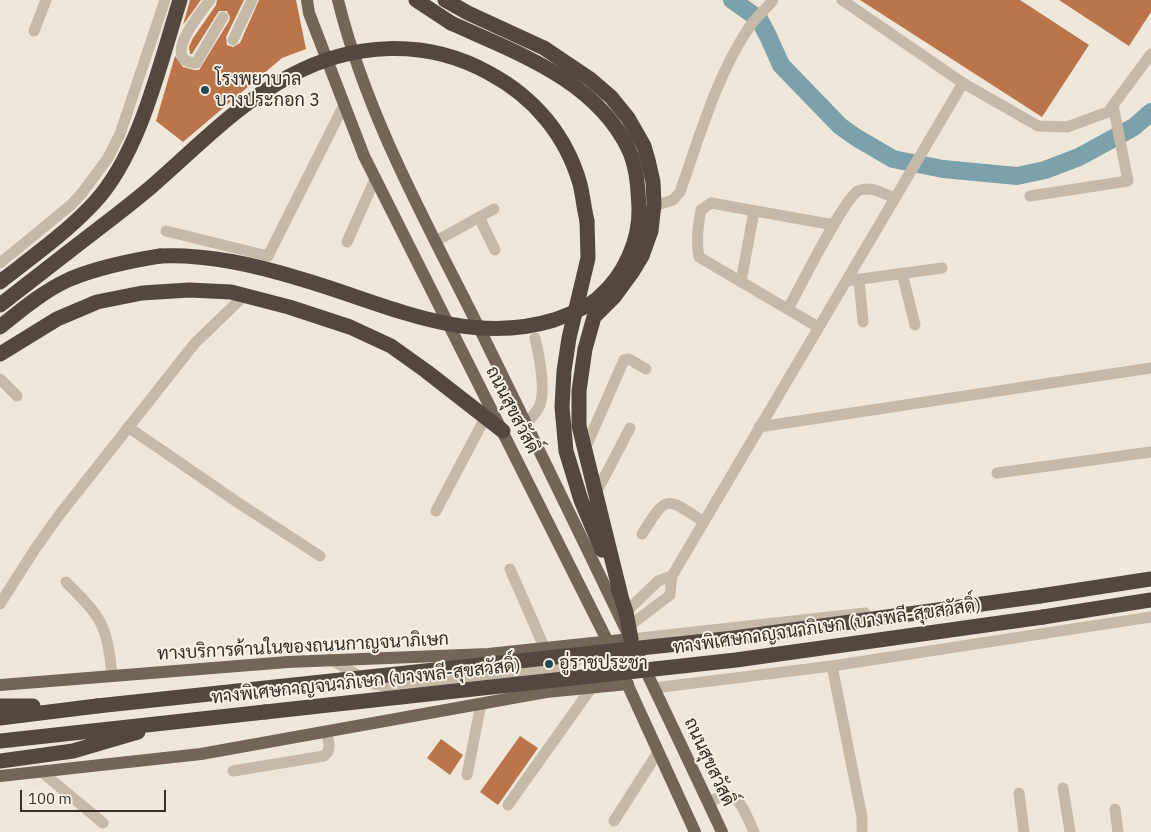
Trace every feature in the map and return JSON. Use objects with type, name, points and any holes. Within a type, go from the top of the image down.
[{"type":"highway","points":[[0,282],[52,240],[94,202],[119,168],[139,127],[180,0]]},
{"type":"highway","points":[[0,327],[39,298],[69,280],[101,268],[160,256],[201,256],[249,265],[301,279],[407,315],[466,326],[506,329],[542,323],[566,316],[599,298],[619,275],[634,246],[639,218],[638,180],[629,150],[609,118],[583,91],[542,65],[451,22],[416,0]]},
{"type":"highway","points":[[445,0],[468,13],[544,48],[590,79],[611,97],[628,118],[644,146],[653,182],[654,206],[651,231],[642,256],[614,297],[594,317],[590,326],[579,391],[579,426],[630,633]]},
{"type":"highway","points":[[0,305],[150,188],[217,128],[289,76],[314,65],[363,50],[397,47],[455,57],[480,67],[503,80],[545,116],[566,150],[580,184],[587,221],[588,258],[569,338],[564,371],[562,407],[566,451],[581,500],[621,596]]},
{"type":"highway","points":[[0,354],[57,319],[97,302],[142,293],[189,290],[231,292],[289,307],[350,327],[391,346],[503,431]]},
{"type":"highway","name":"ทางพิเศษกาญจนาภิเษก (บางพลี-สุขสวัสดิ์)","points":[[0,718],[96,706],[734,638],[1151,579]]},
{"type":"highway","name":"ทางพิเศษกาญจนาภิเษก (บางพลี-สุขสวัสดิ์)","points":[[0,741],[736,660],[1151,600]]},
{"type":"highway","points":[[0,706],[96,706]]},
{"type":"highway","points":[[0,761],[73,750],[114,740],[170,722]]},
{"type":"main road","name":"ถนนสุขสวัสดิ์","points":[[307,0],[309,13],[364,156],[608,642],[695,832]]},
{"type":"main road","name":"ถนนสุขสวัสดิ์","points":[[338,0],[357,67],[397,162],[630,633],[722,832]]},
{"type":"main road","name":"ทางบริการด้านในของถนนกาญจนาภิเษก","points":[[0,686],[330,659],[488,654],[608,642],[630,633]]},
{"type":"main road","points":[[0,776],[201,754],[546,692],[628,684]]},
{"type":"street","points":[[34,31],[46,0]]},
{"type":"street","points":[[210,0],[190,26],[183,41],[181,51],[183,58],[196,63],[223,17]]},
{"type":"street","points":[[233,40],[252,0]]},
{"type":"street","points":[[654,206],[673,200],[680,192],[710,105],[731,58],[759,16],[773,0]]},
{"type":"street","points":[[842,0],[963,82],[1038,126],[1066,127],[1108,112],[1151,54]]},
{"type":"street","points":[[0,263],[71,205],[108,158],[120,134],[160,2]]},
{"type":"street","points":[[630,633],[670,595],[672,576],[963,82]]},
{"type":"street","points":[[166,232],[268,256],[344,105]]},
{"type":"street","points":[[1030,196],[1128,181],[1112,105]]},
{"type":"street","points":[[347,242],[375,178]]},
{"type":"street","points":[[788,310],[851,197],[859,191],[866,189],[876,190],[895,198]]},
{"type":"street","points":[[818,327],[699,257],[697,243],[699,219],[701,210],[711,203],[834,225]]},
{"type":"street","points":[[436,241],[494,209]]},
{"type":"street","points":[[742,282],[754,211]]},
{"type":"street","points":[[479,217],[495,250]]},
{"type":"street","points":[[846,281],[942,268]]},
{"type":"street","points":[[902,273],[915,325]]},
{"type":"street","points":[[859,279],[863,322]]},
{"type":"street","points":[[0,604],[34,548],[128,427],[195,343],[245,295]]},
{"type":"street","points":[[526,424],[539,407],[541,400],[541,361],[535,338]]},
{"type":"street","points":[[585,449],[624,360],[629,359],[646,369]]},
{"type":"street","points":[[759,427],[1151,368]]},
{"type":"street","points":[[0,379],[17,396]]},
{"type":"street","points":[[436,511],[485,418]]},
{"type":"street","points":[[128,427],[320,556]]},
{"type":"street","points":[[596,495],[630,428]]},
{"type":"street","points":[[997,473],[1151,452]]},
{"type":"street","points":[[642,534],[658,508],[669,503],[680,506],[704,522]]},
{"type":"street","points":[[510,569],[545,649]]},
{"type":"street","points":[[630,633],[973,601],[1151,573]]},
{"type":"street","points":[[626,612],[658,581],[672,576]]},
{"type":"street","points":[[66,582],[92,608],[103,624],[109,643],[112,676]]},
{"type":"street","points":[[654,688],[832,666],[1151,617]]},
{"type":"street","points":[[330,659],[373,684],[399,688],[570,667],[579,659],[583,645]]},
{"type":"street","points":[[832,666],[862,817],[862,832]]},
{"type":"street","points":[[508,805],[592,688]]},
{"type":"street","points":[[467,775],[481,704]]},
{"type":"street","points":[[233,771],[324,756],[328,752],[330,745],[326,732]]},
{"type":"street","points":[[614,820],[658,752]]},
{"type":"street","points":[[42,772],[103,823]]},
{"type":"street","points":[[1063,788],[1070,832]]},
{"type":"street","points":[[1019,793],[1024,832]]},
{"type":"street","points":[[708,802],[728,795],[733,796],[739,800],[754,832]]},
{"type":"street","points":[[1115,809],[1118,832]]},
{"type":"building","points":[[190,0],[201,0],[183,25]]},
{"type":"building","name":"โรงพยาบาล บางประกอก 3","points":[[217,0],[244,0],[226,37],[227,45],[233,47],[240,43],[259,0],[296,0],[306,49],[282,58],[183,142],[156,121],[175,56],[183,67],[199,70],[229,21],[230,17],[227,11],[219,11],[192,54],[190,54],[189,47],[193,38],[216,5]]},
{"type":"building","points":[[860,0],[1020,0],[1089,45],[1042,117]]},
{"type":"building","points":[[1059,0],[1151,0],[1151,12],[1129,46]]},
{"type":"building","points":[[520,736],[538,748],[498,805],[480,792]]},
{"type":"building","points":[[441,739],[463,755],[450,775],[427,758]]},
{"type":"waterway","points":[[732,0],[759,19],[781,65],[840,126],[893,159],[943,169],[1017,176],[1045,170],[1079,157],[1134,127],[1151,112]]},
{"type":"place","name":"โรงพยาบาล บางประกอก 3","points":[[205,90]]},
{"type":"place","name":"อู่ราชประชา","points":[[549,664]]}]
